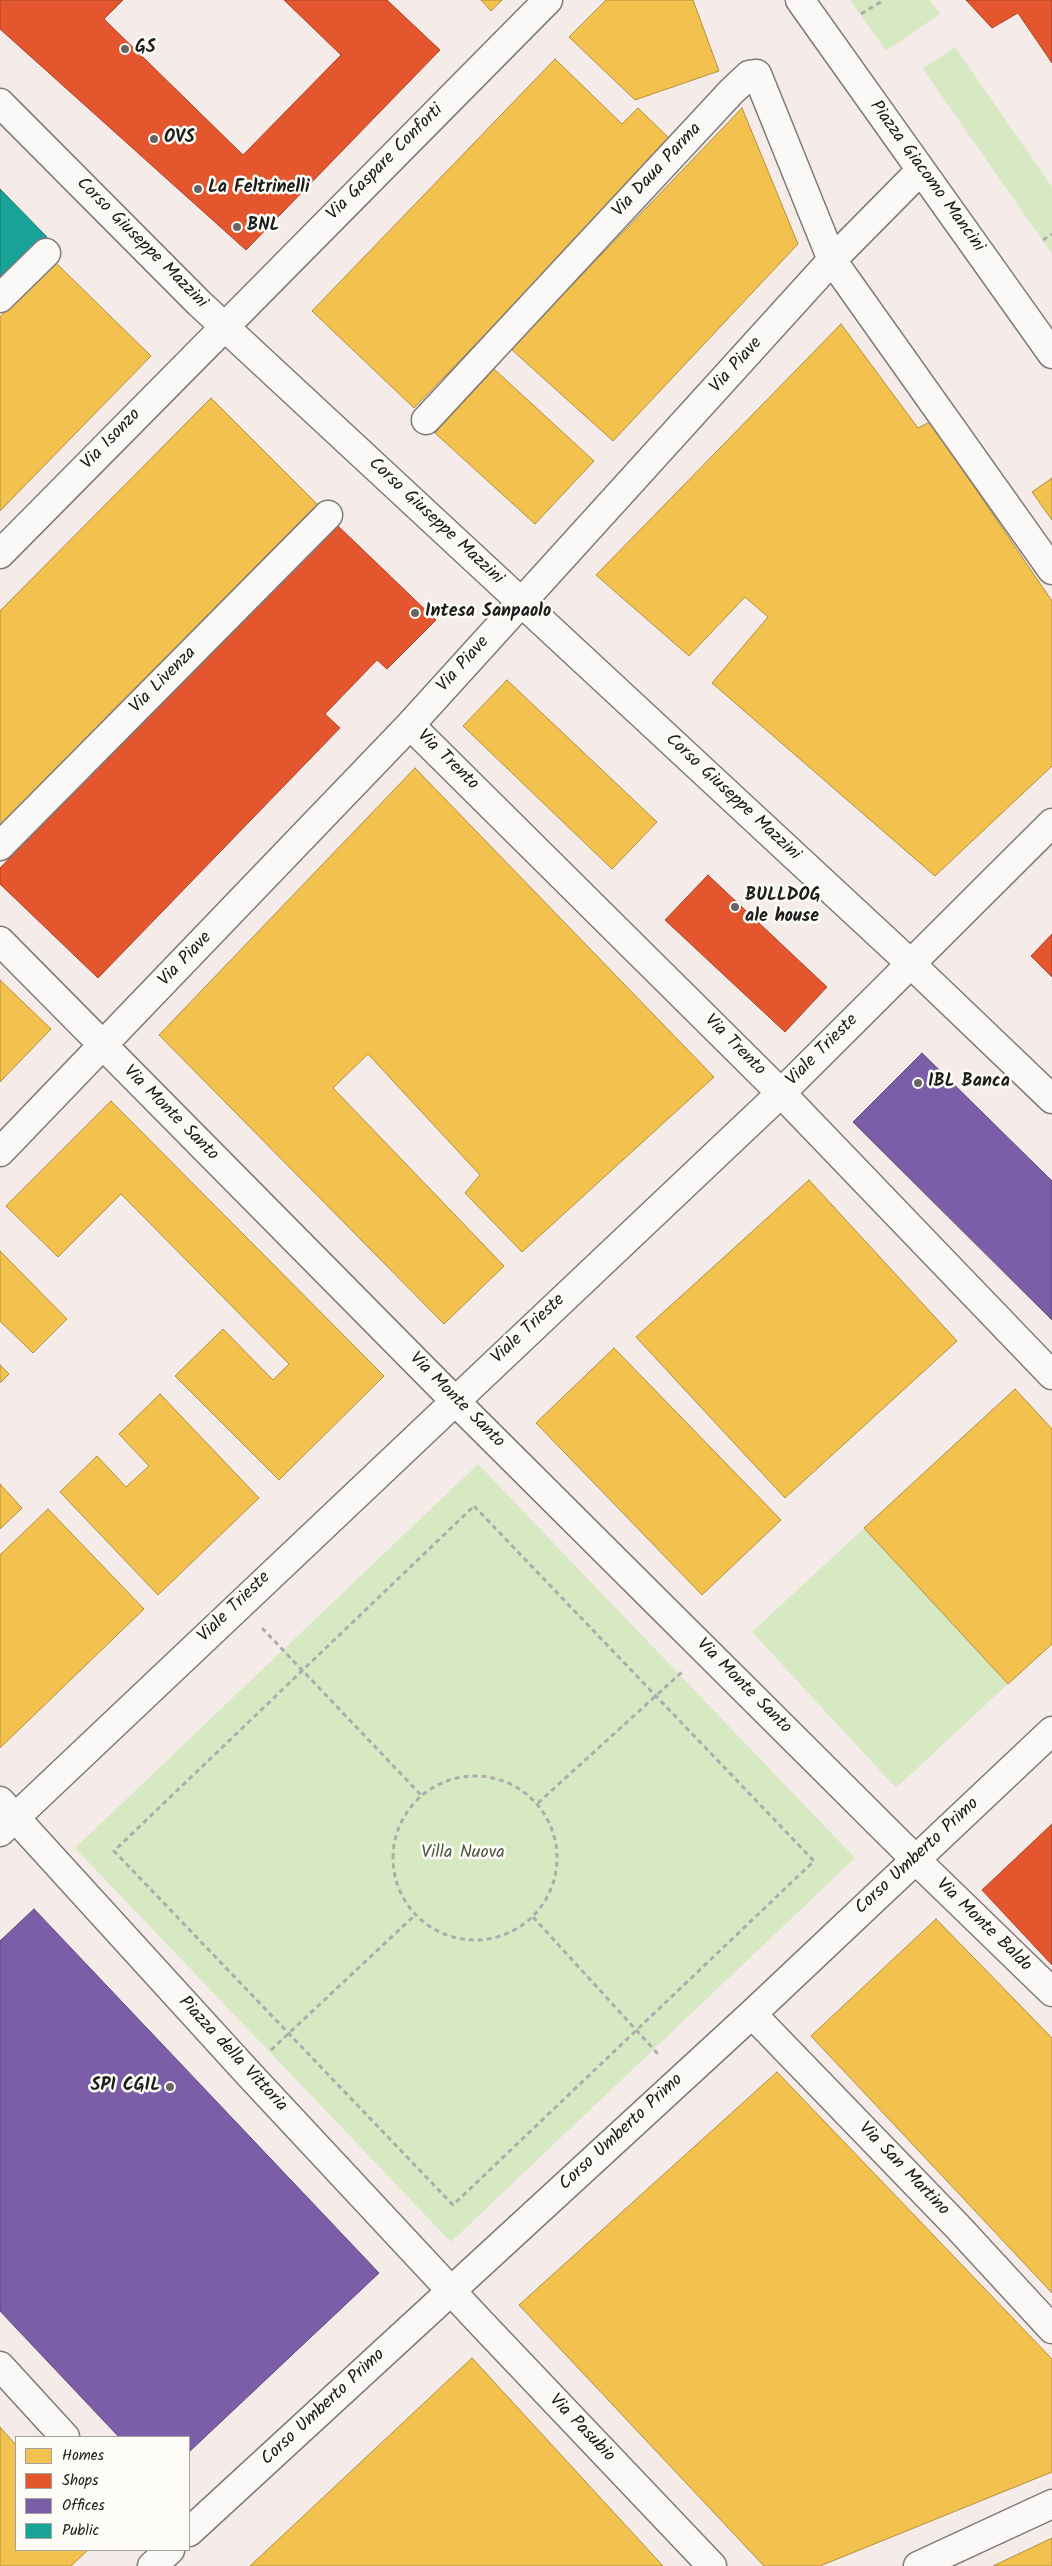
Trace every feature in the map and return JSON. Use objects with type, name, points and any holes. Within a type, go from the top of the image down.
[{"type":"street","name":"Via Gaspare Conforti","points":[[223,326],[548,0]]},
{"type":"street","name":"Piazza Giacomo Mancini","points":[[800,0],[920,171],[1043,328],[1052,354]]},
{"type":"street","name":"Via Daua Parma","points":[[426,420],[731,92],[753,73],[759,77],[832,260]]},
{"type":"street","name":"Corso Giuseppe Mazzini","points":[[0,103],[223,326],[910,963],[1052,1099]]},
{"type":"street","name":"Via Piave","points":[[0,1152],[103,1047],[410,724],[832,260],[920,171]]},
{"type":"street","points":[[0,298],[46,254]]},
{"type":"street","points":[[832,260],[1052,570]]},
{"type":"street","name":"Via Isonzo","points":[[0,554],[223,326]]},
{"type":"street","name":"Via Livenza","points":[[0,846],[328,515]]},
{"type":"street","name":"Via Trento","points":[[410,724],[782,1093],[1052,1375]]},
{"type":"street","name":"Viale Trieste","points":[[5,1817],[239,1604],[782,1093],[1052,822]]},
{"type":"street","name":"Via Monte Santo","points":[[0,941],[454,1400],[915,1859]]},
{"type":"street","name":"Corso Umberto Primo","points":[[190,2531],[752,2014],[1052,1730]]},
{"type":"street","name":"Piazza della Vittoria","points":[[5,1817],[247,2072],[451,2291]]},
{"type":"street","name":"Via Monte Baldo","points":[[915,1859],[1052,1992]]},
{"type":"street","name":"Via San Martino","points":[[752,2014],[957,2226],[1052,2328]]},
{"type":"street","name":"Via Pasubio","points":[[451,2291],[712,2566]]},
{"type":"street","points":[[0,2366],[64,2436]]},
{"type":"street","points":[[918,2566],[1052,2504]]},
{"type":"street","points":[[152,2566],[168,2551]]},
{"type":"street","points":[[170,2551],[184,2566]]},
{"type":"path","points":[[861,14],[884,0]]},
{"type":"path","points":[[1043,240],[1052,234]]},
{"type":"path","points":[[474,1506],[656,1696],[814,1861],[453,2205],[114,1850],[474,1506]]},
{"type":"path","points":[[239,1604],[422,1796]]},
{"type":"path","points":[[538,1803],[706,1650]]},
{"type":"path","points":[[489,1776],[515,1785],[538,1803],[553,1827],[559,1855],[555,1883],[542,1908],[522,1926],[499,1938],[473,1941],[447,1937],[424,1924],[406,1905],[395,1881],[392,1855],[397,1830],[412,1805],[434,1786],[460,1777],[489,1776]]},
{"type":"path","points":[[247,2072],[415,1915]]},
{"type":"path","points":[[533,1917],[681,2078]]},
{"type":"green space","points":[[850,0],[930,0],[940,14],[886,51]]},
{"type":"green space","points":[[955,47],[1052,187],[1052,254],[923,69]]},
{"type":"green space","name":"Villa Nuova","points":[[478,1464],[855,1858],[451,2242],[75,1848]]},
{"type":"green space","points":[[864,1528],[1008,1684],[896,1788],[752,1632]]},
{"type":"building: Homes","points":[[481,0],[502,0],[491,11]]},
{"type":"building: Homes","points":[[606,0],[693,0],[719,71],[635,100],[569,37]]},
{"type":"building: Homes","points":[[555,59],[622,124],[638,108],[672,141],[414,408],[312,311]]},
{"type":"building: Homes","points":[[742,108],[798,244],[613,441],[511,349]]},
{"type":"building: Homes","points":[[54,261],[151,356],[0,511],[0,317]]},
{"type":"building: Homes","points":[[841,324],[918,428],[930,422],[1052,601],[1052,766],[935,876],[712,683],[768,617],[745,597],[689,656],[596,575]]},
{"type":"building: Homes","points":[[494,369],[594,461],[535,524],[435,433]]},
{"type":"building: Homes","points":[[211,398],[321,508],[0,832],[0,611]]},
{"type":"building: Homes","points":[[1052,478],[1052,520],[1032,492]]},
{"type":"building: Homes","points":[[507,680],[657,822],[612,869],[463,726]]},
{"type":"building: Homes","points":[[415,768],[714,1077],[522,1252],[465,1193],[480,1175],[368,1054],[333,1088],[504,1266],[444,1324],[159,1035]]},
{"type":"building: Homes","points":[[0,980],[51,1029],[0,1082]]},
{"type":"building: Homes","points":[[111,1101],[384,1376],[279,1480],[175,1376],[223,1329],[273,1380],[289,1364],[121,1194],[58,1257],[6,1206]]},
{"type":"building: Homes","points":[[809,1180],[957,1341],[785,1498],[636,1337]]},
{"type":"building: Homes","points":[[0,1251],[67,1319],[33,1353],[0,1321]]},
{"type":"building: Homes","points":[[614,1348],[781,1520],[702,1595],[536,1423]]},
{"type":"building: Homes","points":[[0,1365],[9,1374],[0,1383]]},
{"type":"building: Homes","points":[[1015,1389],[1052,1429],[1052,1644],[1008,1684],[864,1528]]},
{"type":"building: Homes","points":[[160,1394],[259,1498],[158,1595],[60,1492],[97,1456],[126,1487],[149,1466],[119,1434]]},
{"type":"building: Homes","points":[[0,1484],[22,1508],[0,1529]]},
{"type":"building: Homes","points":[[48,1509],[144,1609],[0,1748],[0,1555]]},
{"type":"building: Homes","points":[[936,1919],[1052,2038],[1052,2293],[811,2036]]},
{"type":"building: Homes","points":[[777,2072],[1052,2359],[1052,2472],[820,2566],[764,2566],[519,2305]]},
{"type":"building: Homes","points":[[472,2358],[663,2566],[250,2566]]},
{"type":"building: Homes","points":[[0,2427],[15,2444],[15,2551],[87,2551],[71,2566],[0,2566]]},
{"type":"building: Homes","points":[[1052,2538],[1052,2566],[993,2566]]},
{"type":"building: Shops","points":[[0,0],[123,0],[104,19],[243,155],[341,55],[284,0],[387,0],[440,50],[246,250],[0,29]]},
{"type":"building: Shops","points":[[966,0],[1052,0],[1052,63],[1018,13],[992,28]]},
{"type":"building: Shops","points":[[336,524],[436,620],[387,669],[377,660],[325,714],[340,728],[98,978],[0,884],[0,868]]},
{"type":"building: Shops","points":[[708,875],[827,987],[785,1032],[665,920]]},
{"type":"building: Shops","points":[[1052,934],[1052,977],[1031,956]]},
{"type":"building: Shops","points":[[1052,1824],[1052,1965],[982,1890]]},
{"type":"building: Offices","points":[[922,1053],[1052,1181],[1052,1320],[853,1122]]},
{"type":"building: Offices","points":[[34,1909],[379,2273],[190,2451],[190,2436],[118,2436],[0,2311],[0,1941]]},
{"type":"building: Public","points":[[0,189],[47,237],[0,283]]},
{"type":"place","name":"GS","points":[[125,49]]},
{"type":"place","name":"OVS","points":[[154,139]]},
{"type":"place","name":"La Feltrinelli","points":[[198,189]]},
{"type":"place","name":"BNL","points":[[237,227]]},
{"type":"place","name":"Intesa Sanpaolo","points":[[415,613]]},
{"type":"place","name":"BULLDOG ale house","points":[[735,907]]},
{"type":"place","name":"IBL Banca","points":[[918,1083]]},
{"type":"place","name":"SPI CGIL","points":[[170,2087]]}]
